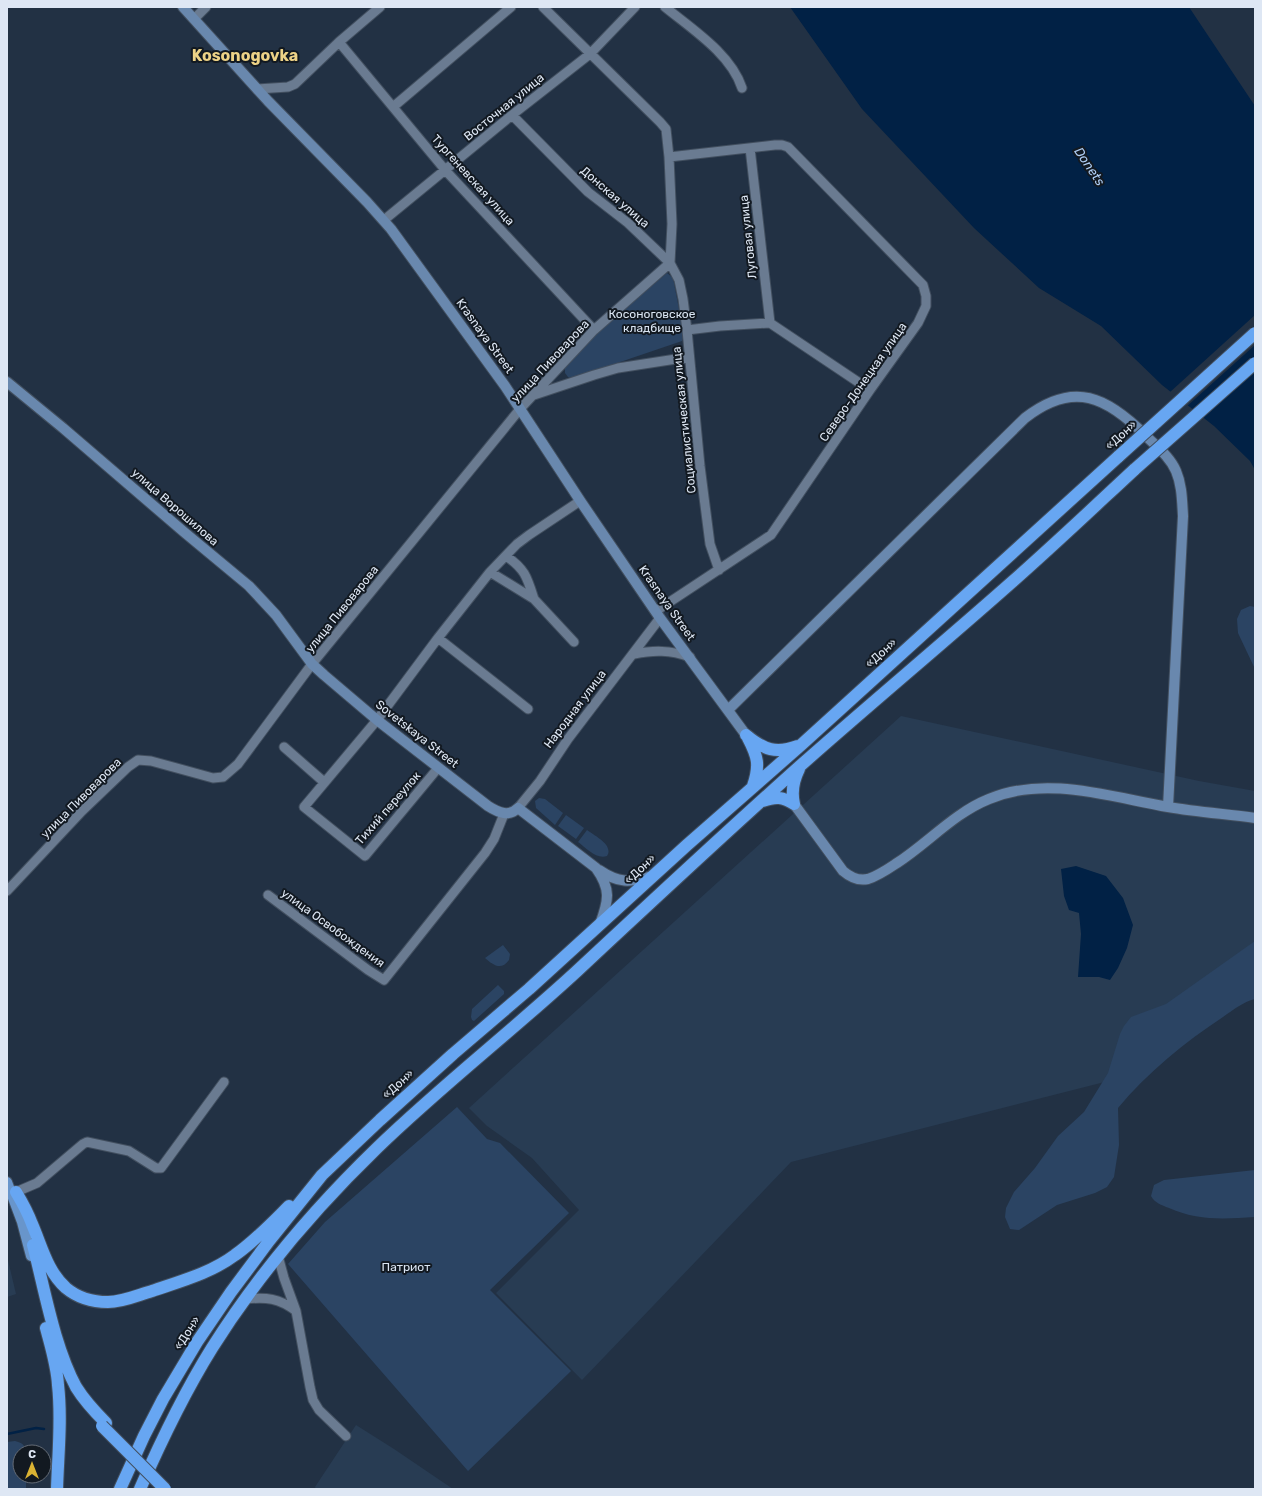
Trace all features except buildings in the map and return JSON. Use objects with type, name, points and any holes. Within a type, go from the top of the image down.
[{"type":"highway","name":"«Дон»","points":[[120,1489],[163,1399],[197,1342],[269,1241],[322,1175],[452,1054],[529,989],[801,745],[1255,332]]},
{"type":"highway","points":[[140,1489],[182,1400],[212,1349],[278,1256],[342,1183],[380,1145],[465,1068],[574,974],[762,801],[1014,580],[1135,469],[1255,364]]},
{"type":"highway","points":[[746,735],[758,744],[772,750],[788,750],[801,745]]},
{"type":"highway","points":[[746,735],[757,758],[757,775],[752,788]]},
{"type":"highway","points":[[794,804],[792,787],[793,780],[800,767]]},
{"type":"highway","points":[[762,801],[779,797],[794,804]]},
{"type":"highway","points":[[14,1192],[32,1224],[47,1263],[59,1281],[82,1298],[109,1302],[131,1298],[216,1267],[235,1255],[262,1234],[303,1191],[322,1175]]},
{"type":"highway","points":[[14,1192],[30,1232],[65,1363],[77,1388],[104,1424]]},
{"type":"highway","points":[[38,1284],[61,1364],[72,1390],[82,1404],[104,1424],[167,1488]]},
{"type":"highway","points":[[38,1284],[42,1311],[55,1364],[58,1385],[60,1413],[57,1489]]},
{"type":"main road","name":"Krasnaya Street","points":[[183,7],[257,89],[384,220],[520,409],[580,501],[658,614],[746,735]]},
{"type":"main road","name":"улица Ворошилова","points":[[7,382],[249,586],[276,615],[312,664]]},
{"type":"main road","points":[[728,710],[1025,418],[1048,403],[1059,399],[1072,397],[1097,399],[1131,421],[1168,458],[1175,469],[1181,490],[1183,516],[1168,807]]},
{"type":"main road","name":"Sovetskaya Street","points":[[312,664],[377,720],[488,806],[511,812],[596,868],[604,879],[608,894],[606,908],[599,926]]},
{"type":"main road","points":[[794,804],[843,871],[849,877],[866,879],[905,858],[975,805],[1004,793],[1035,788],[1098,794],[1168,807],[1255,818]]},
{"type":"main road","points":[[596,868],[612,878],[622,881],[643,879],[654,876]]},
{"type":"main road","points":[[7,1173],[14,1192],[38,1284]]},
{"type":"main road","points":[[7,1182],[14,1192]]},
{"type":"street","points":[[194,19],[206,7]]},
{"type":"street","points":[[257,89],[292,86],[339,42],[380,7]]},
{"type":"street","points":[[393,107],[511,7]]},
{"type":"street","points":[[543,7],[666,129],[669,157],[672,224],[670,263]]},
{"type":"street","name":"Восточная улица","points":[[384,220],[446,171],[512,115],[590,54],[635,7]]},
{"type":"street","points":[[665,7],[712,46],[728,62],[738,77],[742,88]]},
{"type":"street","name":"Тургеневская улица","points":[[339,42],[446,171],[594,330]]},
{"type":"street","name":"Донская улица","points":[[512,115],[588,192],[628,223],[670,263]]},
{"type":"street","name":"Северо-Донецкая улица","points":[[658,614],[771,535],[870,390],[918,323],[926,306],[926,296],[923,286],[790,149],[785,145],[750,148]]},
{"type":"street","points":[[669,157],[750,148]]},
{"type":"street","name":"Луговая улица","points":[[750,148],[770,323]]},
{"type":"street","name":"улица Пивоварова","points":[[7,891],[82,811],[138,760],[151,761],[213,778],[223,777],[240,761],[312,664],[520,409],[594,330],[670,263]]},
{"type":"street","name":"Социалистическая улица","points":[[670,263],[679,280],[687,330],[700,466],[710,544],[719,570]]},
{"type":"street","points":[[687,330],[770,323],[870,390]]},
{"type":"street","points":[[533,396],[618,368],[689,357]]},
{"type":"street","name":"Тихий переулок","points":[[438,768],[365,856],[304,807],[377,720],[438,638],[490,572],[529,535],[580,501]]},
{"type":"street","points":[[506,556],[523,570],[528,578],[534,599]]},
{"type":"street","points":[[490,572],[534,599],[574,642]]},
{"type":"street","name":"Народная улица","points":[[384,980],[485,853],[511,812],[540,781],[568,739],[634,654],[658,614]]},
{"type":"street","points":[[438,638],[528,709]]},
{"type":"street","points":[[634,654],[664,651],[674,652],[690,657]]},
{"type":"street","points":[[284,747],[324,782]]},
{"type":"street","name":"улица Освобождения","points":[[268,895],[368,970],[384,980]]},
{"type":"street","points":[[14,1192],[37,1183],[87,1142],[129,1151],[156,1168],[161,1168],[224,1082]]},
{"type":"street","points":[[278,1256],[296,1311],[313,1400],[320,1410],[346,1436]]},
{"type":"street","points":[[246,1300],[262,1298],[277,1300],[296,1311]]},
{"type":"shaded area","points":[[901,716],[1199,781],[1255,791],[1255,982],[1140,1073],[791,1162],[582,1380],[496,1293],[579,1210],[532,1158],[487,1126],[469,1108]]},
{"type":"shaded area","points":[[7,1256],[16,1294],[7,1297]]},
{"type":"shaded area","points":[[356,1425],[453,1489],[316,1489],[315,1487]]},
{"type":"green space","name":"Косоноговское кладбище","points":[[667,273],[673,278],[684,335],[682,341],[573,378],[568,377],[565,373],[565,366],[601,329]]},
{"type":"green space","points":[[1250,606],[1255,607],[1255,669],[1238,633],[1237,619],[1241,610]]},
{"type":"green space","points":[[539,798],[545,799],[563,813],[555,825],[536,808],[535,801]]},
{"type":"green space","points":[[566,815],[584,828],[576,839],[558,826]]},
{"type":"green space","points":[[587,830],[603,841],[608,848],[607,856],[603,857],[596,855],[578,842]]},
{"type":"green space","points":[[1255,941],[1255,999],[1234,1009],[1167,1059],[1129,1095],[1118,1108],[1119,1145],[1114,1177],[1107,1187],[1095,1193],[1057,1205],[1019,1230],[1010,1229],[1005,1217],[1006,1208],[1014,1192],[1035,1168],[1058,1136],[1084,1112],[1108,1073],[1120,1034],[1131,1017],[1166,1004]]},
{"type":"green space","points":[[503,945],[510,954],[509,960],[506,963],[497,966],[485,958]]},
{"type":"green space","points":[[498,985],[504,991],[504,994],[474,1021],[472,1020],[472,1009]]},
{"type":"green space","name":"Патриот","points":[[457,1107],[487,1139],[500,1143],[569,1213],[490,1290],[571,1371],[468,1471],[288,1264],[325,1222]]},
{"type":"green space","points":[[1255,1170],[1255,1217],[1211,1218],[1190,1215],[1161,1205],[1151,1196],[1154,1185],[1164,1180]]},
{"type":"green space","points":[[15,1441],[22,1444],[12,1444],[12,1484],[26,1484],[26,1489],[7,1489],[7,1442]]},
{"type":"water","name":"Donets","points":[[790,7],[1189,7],[1255,106],[1255,470],[1250,461],[1214,426],[1162,385],[1101,326],[1039,288],[974,228],[862,109]]},
{"type":"water","points":[[1076,866],[1106,876],[1123,898],[1133,925],[1127,948],[1118,968],[1110,980],[1099,977],[1078,977],[1081,934],[1079,913],[1069,910],[1064,896],[1061,869]]},
{"type":"pier","points":[[1255,315],[1255,345],[1186,407],[1169,393]]},
{"type":"waterway","points":[[7,1434],[36,1428],[44,1429]]},
{"type":"district","name":"Kosonogovka","points":[[245,55]]}]
